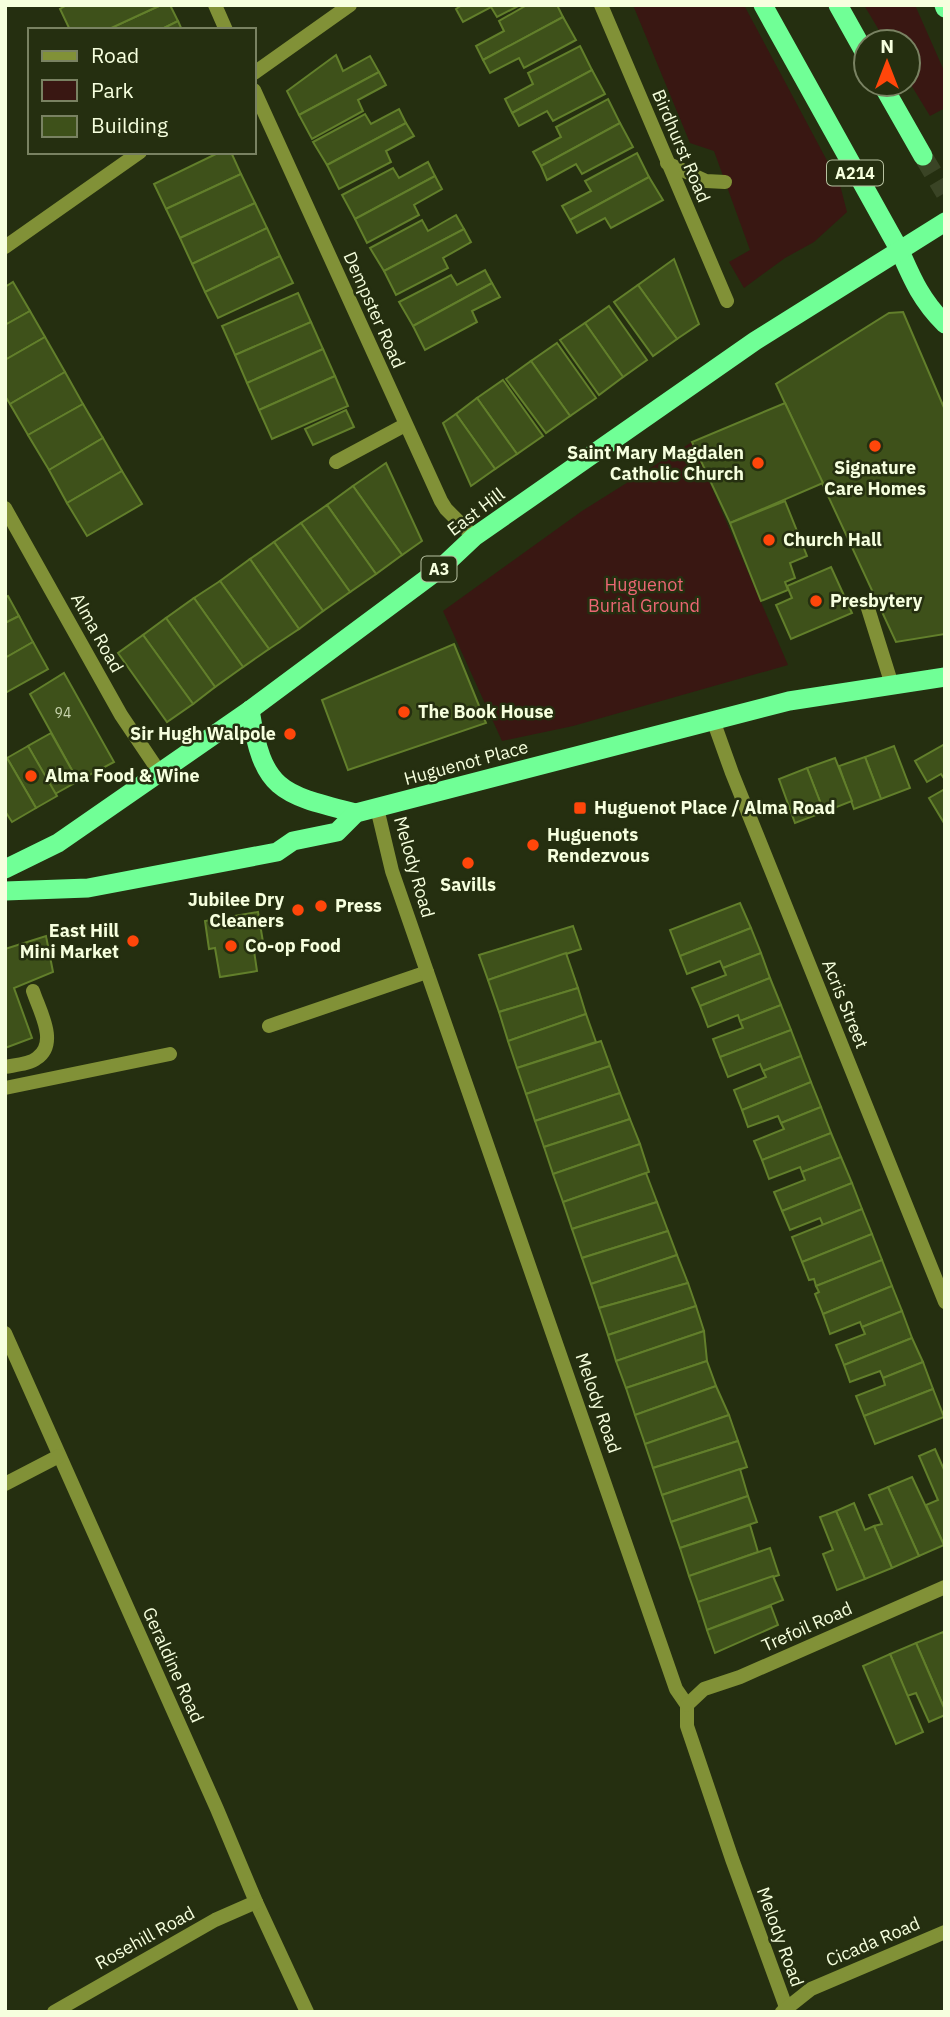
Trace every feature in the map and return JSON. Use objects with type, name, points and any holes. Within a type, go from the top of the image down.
[{"type":"highway","name":"A214","points":[[763,5],[900,251],[929,309],[945,324]]},
{"type":"highway","points":[[838,5],[852,30]]},
{"type":"highway","points":[[890,98],[922,156]]},
{"type":"highway","name":"East Hill","points":[[5,869],[58,843],[160,773],[250,710],[440,568],[474,537],[755,341],[940,224]]},
{"type":"highway","name":"Huguenot Place","points":[[5,891],[88,888],[277,852],[293,841],[337,832],[356,813],[789,701],[945,677]]},
{"type":"highway","points":[[250,710],[255,741],[267,773],[280,786],[313,803],[356,813]]},
{"type":"street","points":[[215,5],[225,28]]},
{"type":"street","points":[[256,72],[350,5]]},
{"type":"street","name":"Birdhurst Road","points":[[601,5],[727,301]]},
{"type":"street","name":"Dempster Road","points":[[256,94],[405,425],[446,509],[474,537]]},
{"type":"street","points":[[5,247],[137,154]]},
{"type":"street","points":[[667,163],[706,181],[725,182]]},
{"type":"street","points":[[336,462],[405,425]]},
{"type":"street","name":"Alma Road","points":[[5,508],[121,715],[160,773]]},
{"type":"street","points":[[866,602],[892,685]]},
{"type":"street","name":"Acris Street","points":[[713,720],[945,1302]]},
{"type":"street","name":"Melody Road","points":[[377,808],[392,871],[676,1689],[687,1705],[687,1726],[784,2009]]},
{"type":"street","points":[[268,1026],[427,972]]},
{"type":"street","points":[[5,1067],[37,1059],[47,1047],[48,1037],[33,991]]},
{"type":"street","points":[[5,1088],[170,1054]]},
{"type":"street","name":"Geraldine Road","points":[[5,1333],[307,2012]]},
{"type":"street","points":[[5,1484],[59,1456]]},
{"type":"street","name":"Trefoil Road","points":[[687,1705],[704,1689],[740,1677],[945,1587]]},
{"type":"street","name":"Rosehill Road","points":[[54,2012],[215,1920],[256,1902]]},
{"type":"street","name":"Cicada Road","points":[[784,2009],[811,1989],[945,1932]]},
{"type":"green space","points":[[633,5],[744,5],[840,185],[847,212],[814,242],[785,258],[744,288],[729,262],[750,250],[714,151],[690,143]]},
{"type":"green space","points":[[864,5],[915,5],[945,73],[945,108],[930,116],[919,98],[922,98],[922,28],[878,28]]},
{"type":"green space","name":"Huguenot Burial Ground","points":[[692,442],[788,665],[573,726],[502,741],[443,611],[582,511]]},
{"type":"building","points":[[67,5],[161,5],[111,28],[69,28],[60,9]]},
{"type":"building","points":[[161,5],[170,5],[178,21],[164,28],[113,27]]},
{"type":"building","points":[[462,5],[520,5],[497,17],[491,7],[463,22],[456,9]]},
{"type":"building","points":[[527,5],[557,5],[563,17],[483,60],[476,46],[504,31],[499,21]]},
{"type":"building","points":[[563,17],[576,40],[524,68],[519,58],[490,73],[483,60]]},
{"type":"building","points":[[178,21],[181,28],[164,28]]},
{"type":"building","points":[[580,46],[592,70],[512,113],[505,99],[533,84],[528,73]]},
{"type":"building","points":[[336,55],[343,71],[370,56],[379,72],[299,115],[287,91]]},
{"type":"building","points":[[592,70],[605,94],[553,121],[547,111],[519,126],[512,113]]},
{"type":"building","points":[[379,72],[386,85],[358,100],[363,111],[312,139],[299,115]]},
{"type":"building","points":[[608,99],[620,123],[541,166],[533,152],[561,137],[556,127]]},
{"type":"building","points":[[399,109],[406,123],[327,165],[313,142],[365,114],[371,124]]},
{"type":"building","points":[[406,123],[414,136],[386,151],[391,162],[339,189],[327,165]]},
{"type":"building","points":[[620,123],[633,147],[582,174],[576,164],[547,180],[541,166]]},
{"type":"building","points":[[637,153],[649,177],[570,220],[562,206],[591,191],[585,181]]},
{"type":"building","points":[[216,154],[232,154],[241,174],[166,209],[154,184]]},
{"type":"building","points":[[428,162],[435,176],[355,219],[342,195],[393,168],[399,178]]},
{"type":"building","points":[[241,174],[255,203],[180,238],[166,209]]},
{"type":"building","points":[[435,176],[442,189],[414,205],[419,215],[367,243],[355,219]]},
{"type":"building","points":[[649,177],[663,200],[611,228],[605,218],[577,233],[570,220]]},
{"type":"building","points":[[255,203],[267,228],[192,264],[180,238]]},
{"type":"building","points":[[456,215],[464,229],[384,271],[370,248],[422,220],[428,231]]},
{"type":"building","points":[[267,228],[280,256],[205,292],[192,264]]},
{"type":"building","points":[[464,229],[471,242],[443,258],[448,268],[396,295],[384,271]]},
{"type":"building","points":[[280,256],[293,283],[218,318],[205,292]]},
{"type":"building","points":[[674,259],[699,324],[677,339],[638,285]]},
{"type":"building","points":[[485,270],[492,283],[413,326],[399,302],[451,275],[457,285]]},
{"type":"building","points":[[13,282],[30,311],[5,325],[5,287]]},
{"type":"building","points":[[492,283],[500,297],[472,311],[477,322],[425,350],[413,326]]},
{"type":"building","points":[[638,285],[677,339],[653,356],[614,302]]},
{"type":"building","points":[[298,293],[311,322],[235,355],[222,326]]},
{"type":"building","points":[[609,306],[647,360],[623,377],[585,323]]},
{"type":"building","points":[[30,311],[45,337],[5,360],[5,325]]},
{"type":"building","name":"Signature Care Homes","points":[[903,312],[945,410],[945,634],[896,642],[776,384],[889,313]]},
{"type":"building","points":[[311,322],[323,349],[247,383],[235,355]]},
{"type":"building","points":[[585,323],[623,377],[599,395],[560,340]]},
{"type":"building","points":[[45,337],[65,372],[10,404],[5,396],[5,360]]},
{"type":"building","points":[[557,343],[596,398],[570,416],[531,361]]},
{"type":"building","points":[[323,349],[335,376],[259,410],[247,383]]},
{"type":"building","points":[[531,361],[570,416],[546,433],[506,379]]},
{"type":"building","points":[[65,372],[83,404],[28,435],[10,404]]},
{"type":"building","points":[[335,376],[348,406],[272,439],[259,410]]},
{"type":"building","points":[[503,380],[543,436],[517,454],[477,398]]},
{"type":"building","points":[[477,398],[517,454],[495,469],[456,414]]},
{"type":"building","name":"Saint Mary Magdalen Catholic Church","points":[[785,403],[823,483],[730,523],[692,442]]},
{"type":"building","points":[[83,404],[103,438],[49,470],[28,435]]},
{"type":"building","points":[[346,410],[354,427],[313,445],[305,429]]},
{"type":"building","points":[[456,414],[495,469],[471,486],[443,423]]},
{"type":"building","points":[[103,438],[122,471],[67,503],[49,470]]},
{"type":"building","points":[[386,463],[422,541],[402,555],[353,486]]},
{"type":"building","points":[[122,471],[142,504],[87,536],[67,503]]},
{"type":"building","points":[[353,486],[402,555],[376,574],[327,505]]},
{"type":"building","name":"Church Hall","points":[[785,501],[807,556],[790,563],[795,578],[785,582],[788,590],[761,601],[730,523]]},
{"type":"building","points":[[327,505],[376,574],[350,592],[301,523]]},
{"type":"building","points":[[301,523],[350,592],[323,611],[274,542]]},
{"type":"building","points":[[274,542],[323,611],[299,629],[250,559]]},
{"type":"building","points":[[250,559],[299,629],[269,649],[220,581]]},
{"type":"building","name":"Presbytery","points":[[831,567],[852,613],[791,639],[776,605],[792,598],[787,586]]},
{"type":"building","points":[[220,581],[269,649],[243,667],[194,598]]},
{"type":"building","points":[[8,596],[19,616],[5,623],[5,597]]},
{"type":"building","points":[[194,598],[243,667],[215,687],[166,618]]},
{"type":"building","points":[[19,616],[33,642],[5,658],[5,623]]},
{"type":"building","points":[[166,618],[215,687],[193,704],[143,635]]},
{"type":"building","points":[[143,635],[193,704],[167,722],[118,653]]},
{"type":"building","points":[[33,642],[48,669],[5,693],[5,658]]},
{"type":"building","name":"The Book House","points":[[454,644],[486,723],[348,770],[322,700]]},
{"type":"building","points":[[64,673],[114,762],[78,781],[30,694]]},
{"type":"building","points":[[51,733],[78,781],[55,794],[28,746]]},
{"type":"building","points":[[945,744],[945,780],[941,774],[927,782],[915,761]]},
{"type":"building","name":"Alma Food & Wine","points":[[28,746],[57,796],[36,808],[7,758]]},
{"type":"building","points":[[894,746],[910,788],[881,799],[865,757]]},
{"type":"building","points":[[865,757],[881,799],[854,809],[839,766]]},
{"type":"building","points":[[7,758],[36,808],[12,822],[5,811]]},
{"type":"building","points":[[835,758],[852,801],[824,812],[807,768]]},
{"type":"building","points":[[807,768],[824,812],[795,823],[779,779]]},
{"type":"building","points":[[945,789],[945,823],[944,823],[929,798]]},
{"type":"building","points":[[740,903],[751,928],[680,956],[670,930]]},
{"type":"building","name":"Co-op Food","points":[[258,912],[263,942],[253,944],[257,971],[220,977],[215,948],[209,949],[205,921]]},
{"type":"building","points":[[573,926],[581,949],[488,980],[479,955]]},
{"type":"building","points":[[751,928],[761,953],[723,968],[720,961],[687,974],[680,956]]},
{"type":"building","points":[[46,936],[53,972],[14,988],[32,1038],[5,1048],[5,949]]},
{"type":"building","points":[[566,953],[578,988],[499,1012],[488,980]]},
{"type":"building","points":[[761,953],[770,978],[700,1006],[692,988],[726,975],[723,968]]},
{"type":"building","points":[[770,978],[781,1005],[740,1021],[738,1015],[708,1027],[700,1006]]},
{"type":"building","points":[[578,988],[586,1014],[508,1041],[499,1012]]},
{"type":"building","points":[[781,1005],[791,1030],[720,1057],[713,1039],[743,1028],[740,1021]]},
{"type":"building","points":[[586,1014],[596,1042],[517,1068],[508,1041]]},
{"type":"building","points":[[791,1030],[801,1056],[763,1071],[760,1064],[728,1077],[720,1057]]},
{"type":"building","points":[[601,1041],[610,1066],[526,1094],[517,1068]]},
{"type":"building","points":[[801,1056],[811,1082],[742,1110],[734,1090],[766,1077],[763,1071]]},
{"type":"building","points":[[610,1066],[620,1093],[535,1121],[526,1094]]},
{"type":"building","points":[[811,1082],[821,1107],[781,1123],[778,1116],[748,1127],[742,1110]]},
{"type":"building","points":[[620,1093],[630,1119],[544,1147],[535,1121]]},
{"type":"building","points":[[821,1107],[831,1133],[762,1160],[754,1141],[784,1129],[781,1123]]},
{"type":"building","points":[[630,1119],[640,1144],[553,1174],[544,1147]]},
{"type":"building","points":[[831,1133],[841,1157],[802,1172],[800,1167],[769,1179],[762,1160]]},
{"type":"building","points":[[640,1144],[649,1172],[563,1202],[553,1174]]},
{"type":"building","points":[[841,1157],[852,1183],[782,1211],[774,1192],[805,1180],[802,1172]]},
{"type":"building","points":[[646,1173],[657,1202],[572,1229],[563,1202]]},
{"type":"building","points":[[852,1183],[862,1209],[823,1225],[820,1218],[790,1230],[782,1211]]},
{"type":"building","points":[[657,1202],[668,1231],[582,1258],[572,1229]]},
{"type":"building","points":[[862,1209],[872,1234],[802,1262],[792,1237]]},
{"type":"building","points":[[668,1231],[677,1255],[591,1284],[582,1258]]},
{"type":"building","points":[[872,1234],[882,1260],[816,1286],[814,1279],[809,1280],[802,1262]]},
{"type":"building","points":[[677,1255],[688,1283],[599,1308],[591,1284]]},
{"type":"building","points":[[882,1260],[892,1286],[823,1314],[815,1294],[819,1292],[816,1286]]},
{"type":"building","points":[[688,1283],[696,1306],[608,1335],[599,1308]]},
{"type":"building","points":[[892,1286],[902,1311],[862,1327],[860,1322],[830,1334],[823,1314]]},
{"type":"building","points":[[696,1306],[704,1331],[616,1361],[608,1335]]},
{"type":"building","points":[[902,1311],[912,1338],[844,1365],[836,1345],[865,1334],[862,1327]]},
{"type":"building","points":[[704,1331],[707,1361],[626,1388],[616,1361]]},
{"type":"building","points":[[912,1338],[923,1362],[883,1378],[880,1371],[850,1382],[844,1365]]},
{"type":"building","points":[[707,1361],[716,1386],[635,1415],[626,1388]]},
{"type":"building","points":[[923,1362],[933,1389],[864,1416],[856,1396],[885,1385],[883,1378]]},
{"type":"building","points":[[716,1386],[729,1415],[645,1444],[635,1415]]},
{"type":"building","points":[[933,1389],[944,1417],[875,1444],[864,1416]]},
{"type":"building","points":[[729,1415],[738,1441],[653,1468],[645,1444]]},
{"type":"building","points":[[738,1441],[747,1467],[662,1495],[653,1468]]},
{"type":"building","points":[[935,1449],[945,1472],[944,1545],[926,1505],[938,1500],[919,1456]]},
{"type":"building","points":[[740,1469],[748,1496],[671,1522],[662,1495]]},
{"type":"building","points":[[912,1477],[944,1545],[919,1556],[888,1487]]},
{"type":"building","points":[[888,1487],[919,1556],[892,1568],[874,1526],[882,1524],[869,1495]]},
{"type":"building","points":[[748,1496],[757,1522],[680,1548],[671,1522]]},
{"type":"building","points":[[854,1503],[865,1530],[874,1526],[892,1568],[865,1579],[836,1511]]},
{"type":"building","points":[[836,1511],[865,1579],[837,1590],[823,1554],[833,1550],[820,1517]]},
{"type":"building","points":[[750,1525],[758,1552],[689,1576],[680,1548]]},
{"type":"building","points":[[770,1548],[779,1575],[698,1602],[689,1576]]},
{"type":"building","points":[[773,1576],[783,1600],[707,1630],[698,1602]]},
{"type":"building","points":[[771,1606],[778,1625],[715,1653],[707,1630]]},
{"type":"building","points":[[943,1632],[945,1637],[945,1710],[916,1643]]},
{"type":"building","points":[[916,1643],[945,1710],[945,1715],[929,1722],[916,1693],[907,1696],[890,1654]]},
{"type":"building","points":[[890,1654],[923,1732],[896,1744],[863,1666]]},
{"type":"tunnel","points":[[923,156],[945,193]]},
{"type":"place","name":"Signature Care Homes","points":[[875,446]]},
{"type":"place","name":"Saint Mary Magdalen Catholic Church","points":[[758,463]]},
{"type":"place","name":"Church Hall","points":[[769,540]]},
{"type":"place","name":"Presbytery","points":[[816,601]]},
{"type":"place","name":"The Book House","points":[[404,712]]},
{"type":"place","name":"Sir Hugh Walpole","points":[[290,734]]},
{"type":"place","name":"Alma Food & Wine","points":[[31,776]]},
{"type":"place","name":"Huguenot Place / Alma Road","points":[[580,808]]},
{"type":"place","name":"Huguenots Rendezvous","points":[[533,845]]},
{"type":"place","name":"Savills","points":[[468,863]]},
{"type":"place","name":"Press","points":[[321,906]]},
{"type":"place","name":"Jubilee Dry Cleaners","points":[[298,910]]},
{"type":"place","name":"East Hill Mini Market","points":[[133,941]]},
{"type":"place","name":"Co-op Food","points":[[231,946]]}]
